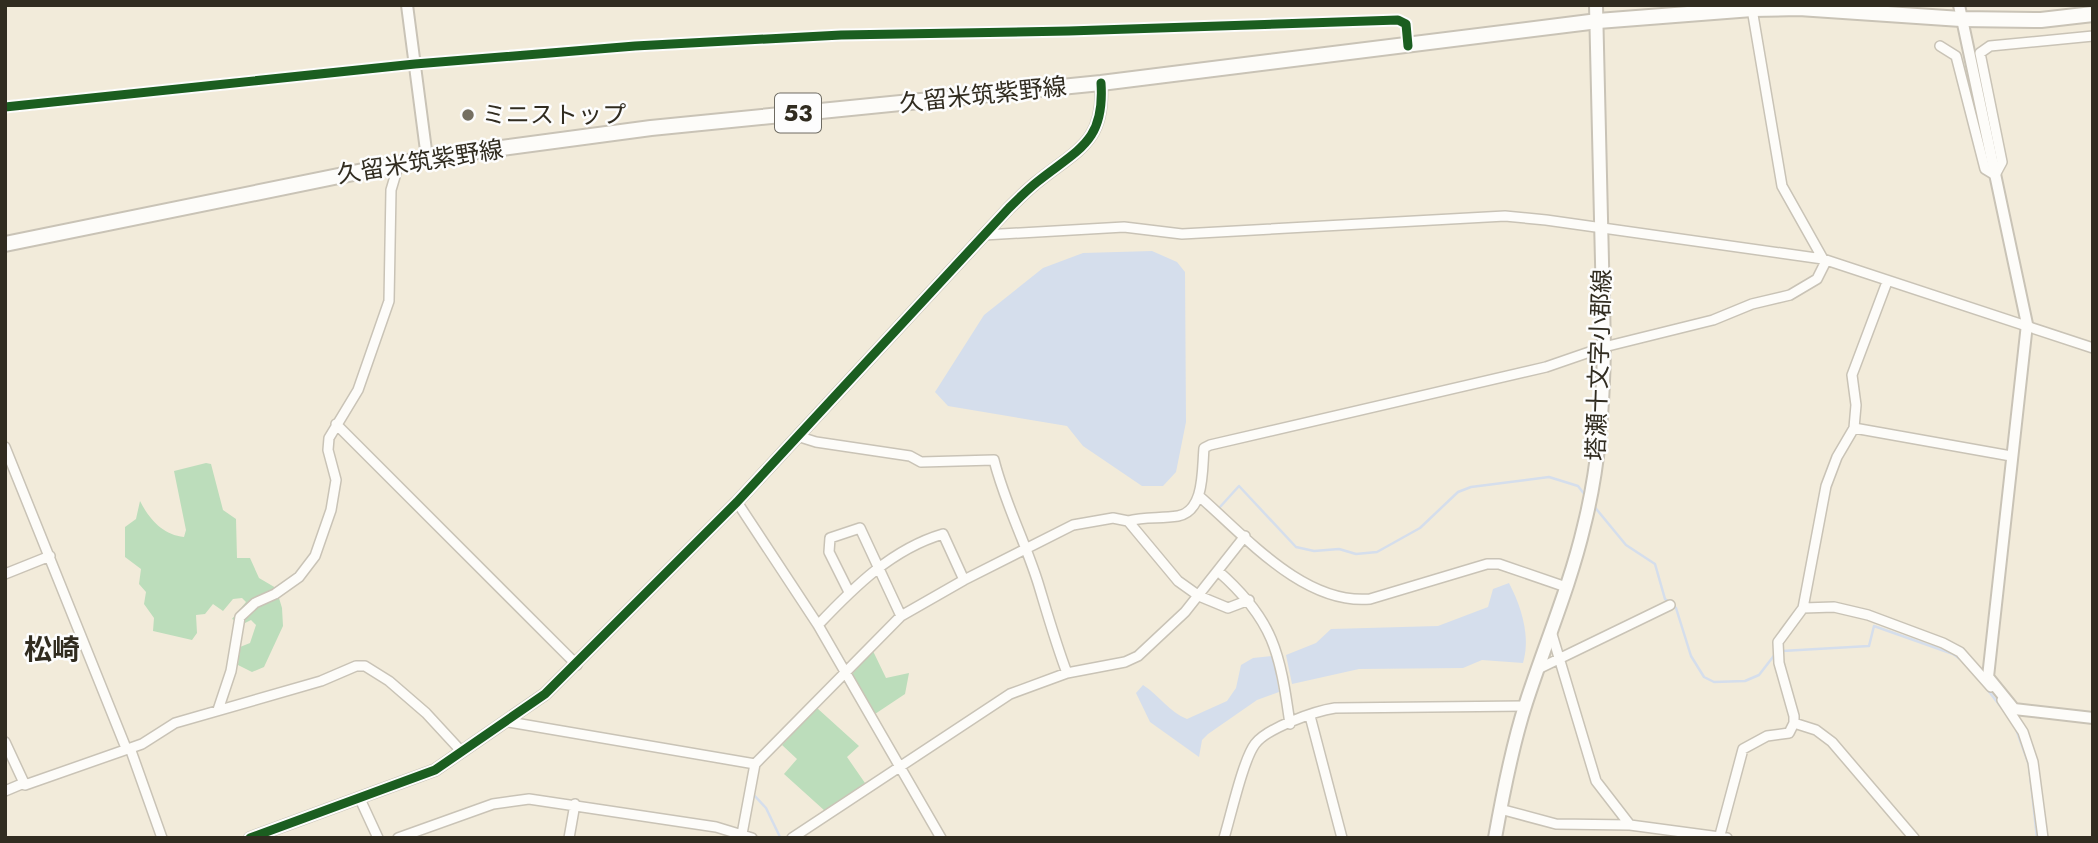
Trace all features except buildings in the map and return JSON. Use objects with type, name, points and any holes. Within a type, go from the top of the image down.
[{"type":"main road","name":"塔瀬十文字小郡線","points":[[1495,838],[1525,706],[1566,587],[1584,527],[1596,471],[1603,403],[1604,347],[1596,5]]},
{"type":"main road","name":"久留米筑紫野線","points":[[5,244],[427,158],[651,128],[1101,83],[1598,21],[1799,8],[1960,12],[2041,20],[2093,14]]},
{"type":"street","points":[[407,5],[427,158]]},
{"type":"street","points":[[742,834],[755,764],[901,616],[964,580],[1073,525],[1113,518],[1128,521],[1142,517],[1180,516],[1188,511],[1199,496],[1204,448],[1210,444],[1546,367],[1604,347],[1713,320],[1752,304],[1790,295],[1817,279],[1824,260],[1782,186],[1752,9]]},
{"type":"street","points":[[1960,12],[2027,324],[1988,677],[2023,732],[2033,762],[2043,838]]},
{"type":"street","points":[[5,107],[415,64],[635,46],[841,34],[1069,31],[1373,19],[1398,20],[1406,24],[1408,46]]},
{"type":"street","points":[[1995,175],[2002,162],[1980,53],[1990,46],[2093,36]]},
{"type":"street","points":[[1940,46],[1956,56],[1985,169],[1995,175]]},
{"type":"street","points":[[250,838],[435,770],[509,722],[577,665],[737,502],[984,235],[1036,182],[1087,145],[1099,125],[1101,83]]},
{"type":"street","points":[[218,710],[231,671],[240,617],[255,603],[275,594],[299,577],[315,556],[335,497],[336,480],[328,450],[329,438],[358,390],[389,301],[392,276],[391,190],[399,163]]},
{"type":"street","points":[[984,235],[1124,227],[1182,234],[1505,216],[1601,226],[1824,260],[2027,324],[2093,348]]},
{"type":"street","points":[[1500,809],[1556,824],[1630,825],[1724,836],[1743,749],[1767,736],[1788,733],[1794,723],[1790,696],[1779,663],[1778,642],[1803,608],[1826,486],[1837,457],[1854,428],[1856,405],[1852,375],[1887,282]]},
{"type":"street","points":[[337,424],[577,665]]},
{"type":"street","points":[[1854,428],[2011,456]]},
{"type":"street","points":[[797,436],[816,442],[910,456],[921,462],[994,460],[1004,499],[1025,550],[1067,673]]},
{"type":"street","points":[[5,447],[162,838]]},
{"type":"street","points":[[1199,496],[1304,585],[1355,600],[1386,595],[1488,564],[1499,564],[1566,587]]},
{"type":"street","points":[[737,502],[818,625],[941,838]]},
{"type":"street","points":[[1128,521],[1178,581],[1199,596],[1228,608],[1250,600]]},
{"type":"street","points":[[849,592],[830,552],[831,538],[860,528],[901,616]]},
{"type":"street","points":[[818,625],[849,592],[878,567],[926,539],[943,534],[964,580]]},
{"type":"street","points":[[792,838],[1010,694],[1067,673],[1125,662],[1138,656],[1199,596],[1244,536]]},
{"type":"street","points":[[5,574],[50,556]]},
{"type":"street","points":[[1217,571],[1250,600],[1268,629],[1283,671],[1290,724]]},
{"type":"street","points":[[1538,669],[1670,605]]},
{"type":"street","points":[[1803,608],[1834,607],[1856,612],[1943,643],[1960,652],[2014,709],[2028,713],[2093,718]]},
{"type":"street","points":[[1551,631],[1597,781],[1630,825]]},
{"type":"street","points":[[5,791],[142,744],[175,723],[321,681],[341,670],[365,666],[389,681],[426,713],[463,752]]},
{"type":"street","points":[[1224,838],[1253,746],[1267,733],[1335,708],[1525,706]]},
{"type":"street","points":[[1310,716],[1342,838]]},
{"type":"street","points":[[509,722],[755,764]]},
{"type":"street","points":[[1794,723],[1816,730],[1832,742],[1914,838]]},
{"type":"street","points":[[5,742],[24,783]]},
{"type":"street","points":[[360,799],[379,838]]},
{"type":"street","points":[[398,838],[514,800],[575,804],[752,838]]},
{"type":"street","points":[[569,838],[575,804]]},
{"type":"green space","points":[[211,464],[223,510],[236,519],[237,558],[250,558],[259,578],[276,588],[282,608],[283,626],[264,667],[252,672],[238,665],[240,647],[250,643],[256,625],[251,620],[243,624],[232,619],[246,602],[242,598],[233,599],[223,611],[213,604],[205,614],[196,615],[197,633],[192,640],[153,631],[154,618],[144,604],[146,592],[139,584],[141,569],[125,557],[125,527],[136,519],[140,501],[158,525],[176,536],[184,537],[186,530],[174,471]]},
{"type":"green space","points":[[873,651],[886,678],[909,673],[905,694],[875,714],[852,674]]},
{"type":"green space","points":[[817,708],[859,746],[847,757],[865,783],[825,811],[784,774],[797,759],[782,745]]},
{"type":"shaded area","points":[[1152,251],[1177,262],[1185,272],[1186,422],[1176,472],[1163,486],[1142,486],[1083,446],[1067,426],[948,406],[935,392],[984,315],[1043,268],[1083,253]]},
{"type":"shaded area","points":[[1509,583],[1524,622],[1526,642],[1523,663],[1482,660],[1463,668],[1359,669],[1292,684],[1286,655],[1316,643],[1331,629],[1438,626],[1488,607],[1493,589]]},
{"type":"shaded area","points":[[1273,656],[1279,692],[1257,700],[1208,734],[1202,740],[1199,757],[1150,722],[1136,693],[1143,685],[1187,719],[1227,701],[1236,688],[1241,665],[1253,658]]},
{"type":"waterway","points":[[1220,507],[1239,486],[1296,547],[1314,551],[1339,549],[1356,554],[1377,552],[1420,528],[1458,492],[1471,487],[1549,477],[1578,486],[1585,495]]},
{"type":"waterway","points":[[1593,505],[1626,545],[1655,564],[1665,599],[1676,608],[1691,656],[1704,677],[1714,682],[1745,681],[1759,675],[1776,653]]},
{"type":"waterway","points":[[1782,651],[1869,646],[1874,626],[1953,654],[1963,661]]},
{"type":"waterway","points":[[1983,684],[2005,712]]},
{"type":"waterway","points":[[2016,729],[2029,765],[2037,838]]},
{"type":"waterway","points":[[753,794],[766,808],[780,837]]},
{"type":"cycle path","points":[[5,107],[415,64],[635,46],[841,35],[1069,31],[1398,20],[1406,24],[1408,46]]},
{"type":"cycle path","points":[[250,838],[435,770],[545,694],[737,502],[1009,208],[1086,142],[1098,119],[1101,83]]},
{"type":"place","name":"ミニストップ","points":[[468,115]]},
{"type":"district","name":"松崎","points":[[52,649]]}]
